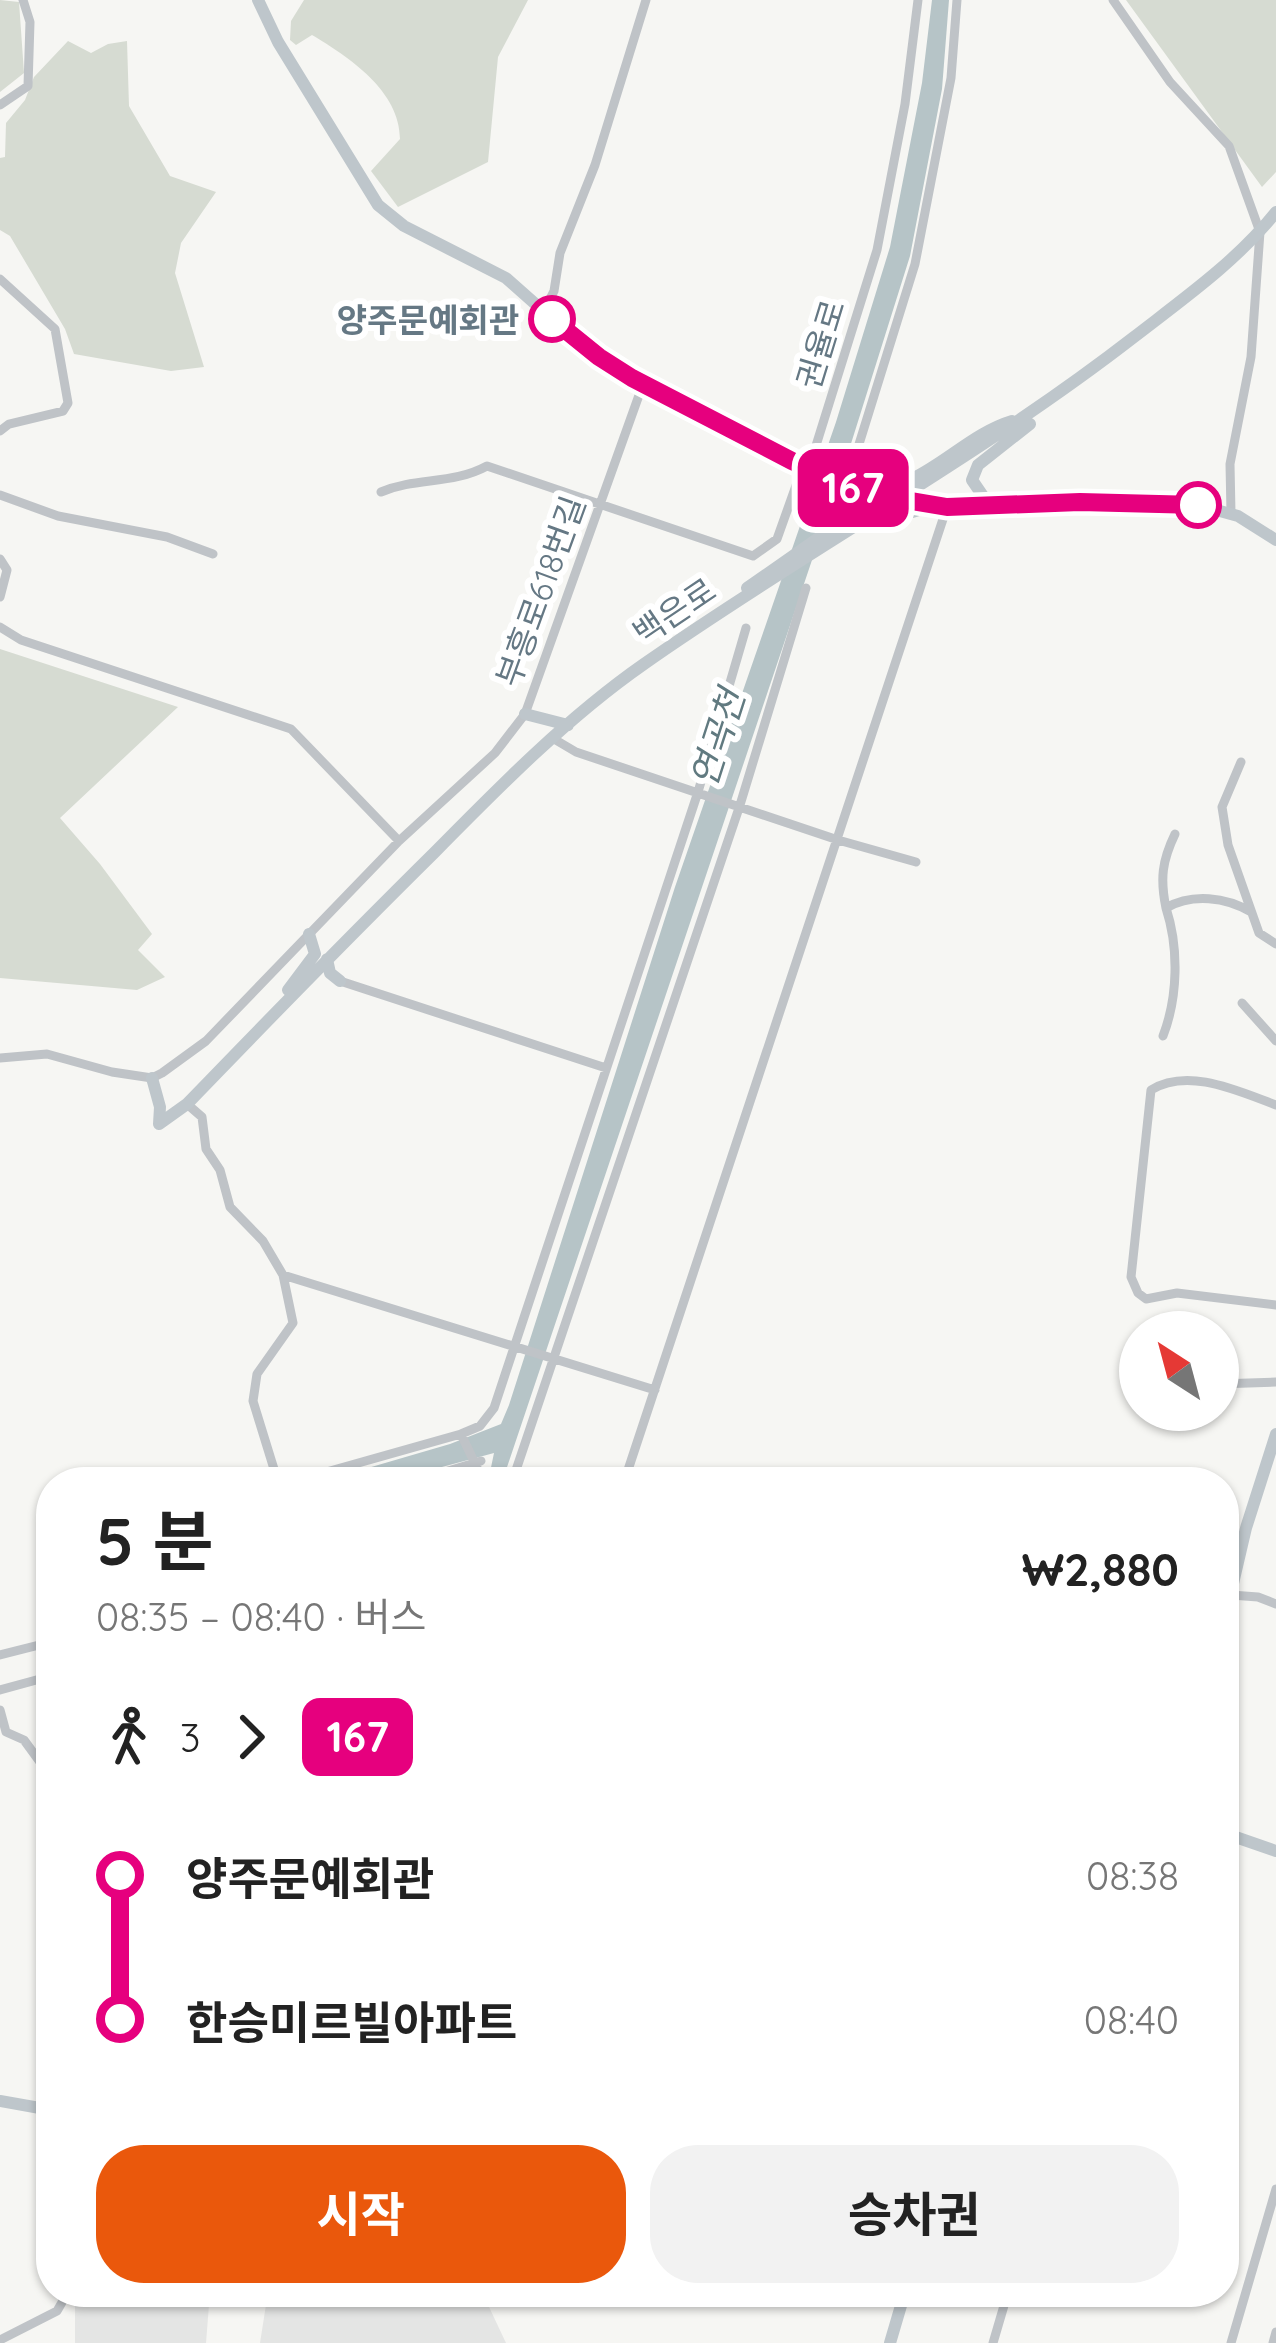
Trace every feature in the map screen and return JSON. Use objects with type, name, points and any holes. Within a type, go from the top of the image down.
[{"type":"main road","points":[[258,0],[278,42],[378,205],[404,226],[506,278],[599,357],[643,384],[847,485],[946,509]]},
{"type":"main road","name":"백은로","points":[[152,1078],[159,1124],[187,1104],[488,798],[568,725],[642,665],[760,582],[901,500],[1045,404],[1196,288],[1276,212]]},
{"type":"main road","points":[[1045,404],[1041,416],[978,465],[972,480],[980,494],[994,502],[1181,503],[1231,513],[1276,540]]},
{"type":"main road","points":[[847,485],[899,487],[996,426],[1025,418]]},
{"type":"main road","points":[[827,540],[853,508],[847,485]]},
{"type":"main road","points":[[827,540],[915,508],[1058,503]]},
{"type":"main road","points":[[525,714],[568,725]]},
{"type":"main road","points":[[309,934],[330,957],[330,973],[340,981]]},
{"type":"main road","points":[[262,1027],[315,954],[309,934]]},
{"type":"main road","points":[[1239,1559],[1276,1434]]},
{"type":"main road","points":[[1239,1837],[1276,1851]]},
{"type":"main road","points":[[0,2101],[36,2107]]},
{"type":"main road","points":[[890,2343],[901,2307]]},
{"type":"street","points":[[0,105],[28,86],[30,22],[23,0]]},
{"type":"street","points":[[544,311],[646,0]]},
{"type":"street","name":"권율로","points":[[600,502],[753,556],[777,539],[806,467],[877,250],[905,104],[918,0]]},
{"type":"street","name":"권율로","points":[[847,485],[915,264],[951,78],[957,0]]},
{"type":"street","points":[[1113,0],[1169,82],[1229,146],[1260,232],[1251,356],[1230,464],[1231,513]]},
{"type":"street","points":[[0,279],[55,329],[68,404],[63,411],[4,428]]},
{"type":"street","name":"부흥로618번길","points":[[152,1078],[206,1042],[399,841],[494,753],[525,714],[643,384]]},
{"type":"street","points":[[381,492],[402,483],[454,481],[487,466],[600,502]]},
{"type":"street","points":[[0,495],[58,516],[167,537],[213,554]]},
{"type":"street","points":[[629,1467],[946,509]]},
{"type":"street","points":[[0,559],[7,570],[0,597]]},
{"type":"street","points":[[517,1467],[740,805],[806,588]]},
{"type":"street","points":[[0,627],[21,640],[291,729],[399,841]]},
{"type":"street","points":[[344,1467],[460,1434],[480,1426],[494,1408],[698,792],[746,628]]},
{"type":"street","points":[[554,739],[576,752],[916,862]]},
{"type":"street","points":[[1241,762],[1222,807],[1228,845],[1259,933],[1276,944]]},
{"type":"street","points":[[1163,1036],[1172,1011],[1174,969],[1172,926],[1161,878],[1175,834]]},
{"type":"street","points":[[1166,908],[1200,896],[1251,912]]},
{"type":"street","points":[[340,981],[606,1068]]},
{"type":"street","points":[[1242,1003],[1276,1041]]},
{"type":"street","points":[[0,1058],[47,1054],[152,1078]]},
{"type":"street","points":[[1276,1105],[1206,1082],[1166,1081],[1151,1090],[1131,1277],[1146,1299],[1177,1293],[1276,1305]]},
{"type":"street","points":[[187,1104],[202,1117],[206,1149],[220,1169],[230,1207],[263,1240],[283,1275],[293,1323],[257,1374],[253,1401],[273,1467]]},
{"type":"street","points":[[283,1275],[655,1390]]},
{"type":"street","points":[[1239,1383],[1276,1382]]},
{"type":"street","points":[[460,1434],[477,1467]]},
{"type":"street","points":[[461,1467],[477,1462]]},
{"type":"street","points":[[1239,1596],[1276,1604]]},
{"type":"street","points":[[0,1655],[36,1646]]},
{"type":"street","points":[[0,1690],[36,1680]]},
{"type":"street","points":[[0,1710],[6,1732],[23,1740],[36,1757]]},
{"type":"street","points":[[1231,2343],[1276,2189]]},
{"type":"street","points":[[0,2340],[59,2307]]},
{"type":"street","points":[[993,2343],[1004,2307]]},
{"type":"street","points":[[1273,2343],[1276,2332]]},
{"type":"shaded area","points":[[0,0],[19,2],[24,73],[0,92]]},
{"type":"shaded area","points":[[304,0],[528,0],[498,57],[488,162],[398,207],[371,171],[400,139],[391,106],[370,77],[326,44],[312,35],[296,45],[290,40],[291,21]]},
{"type":"shaded area","points":[[932,0],[949,0],[942,89],[910,256],[507,1467],[491,1467],[494,1453],[442,1467],[371,1467],[501,1424],[509,1405],[675,887],[836,422],[890,247],[922,83]]},
{"type":"shaded area","points":[[1126,0],[1276,0],[1276,172],[1262,187]]},
{"type":"shaded area","points":[[68,41],[91,53],[127,41],[129,106],[170,176],[216,192],[181,243],[175,273],[204,367],[171,371],[74,354],[65,329],[10,236],[0,230],[0,158],[5,157],[6,123],[25,100],[34,77]]},
{"type":"shaded area","points":[[0,649],[178,707],[60,818],[152,934],[138,950],[165,977],[137,990],[0,978]]},
{"type":"shaded area","points":[[75,2307],[209,2307],[206,2343],[75,2343]]},
{"type":"shaded area","points":[[266,2307],[489,2307],[506,2343],[260,2343]]},
{"type":"bus line","name":"167","points":[[552,319],[632,378],[864,493],[947,507],[1080,502],[1198,505]]},
{"type":"place","name":"양주문예회관","points":[[552,319]]},
{"type":"water label","name":"연곡천","points":[[717,738]]}]
